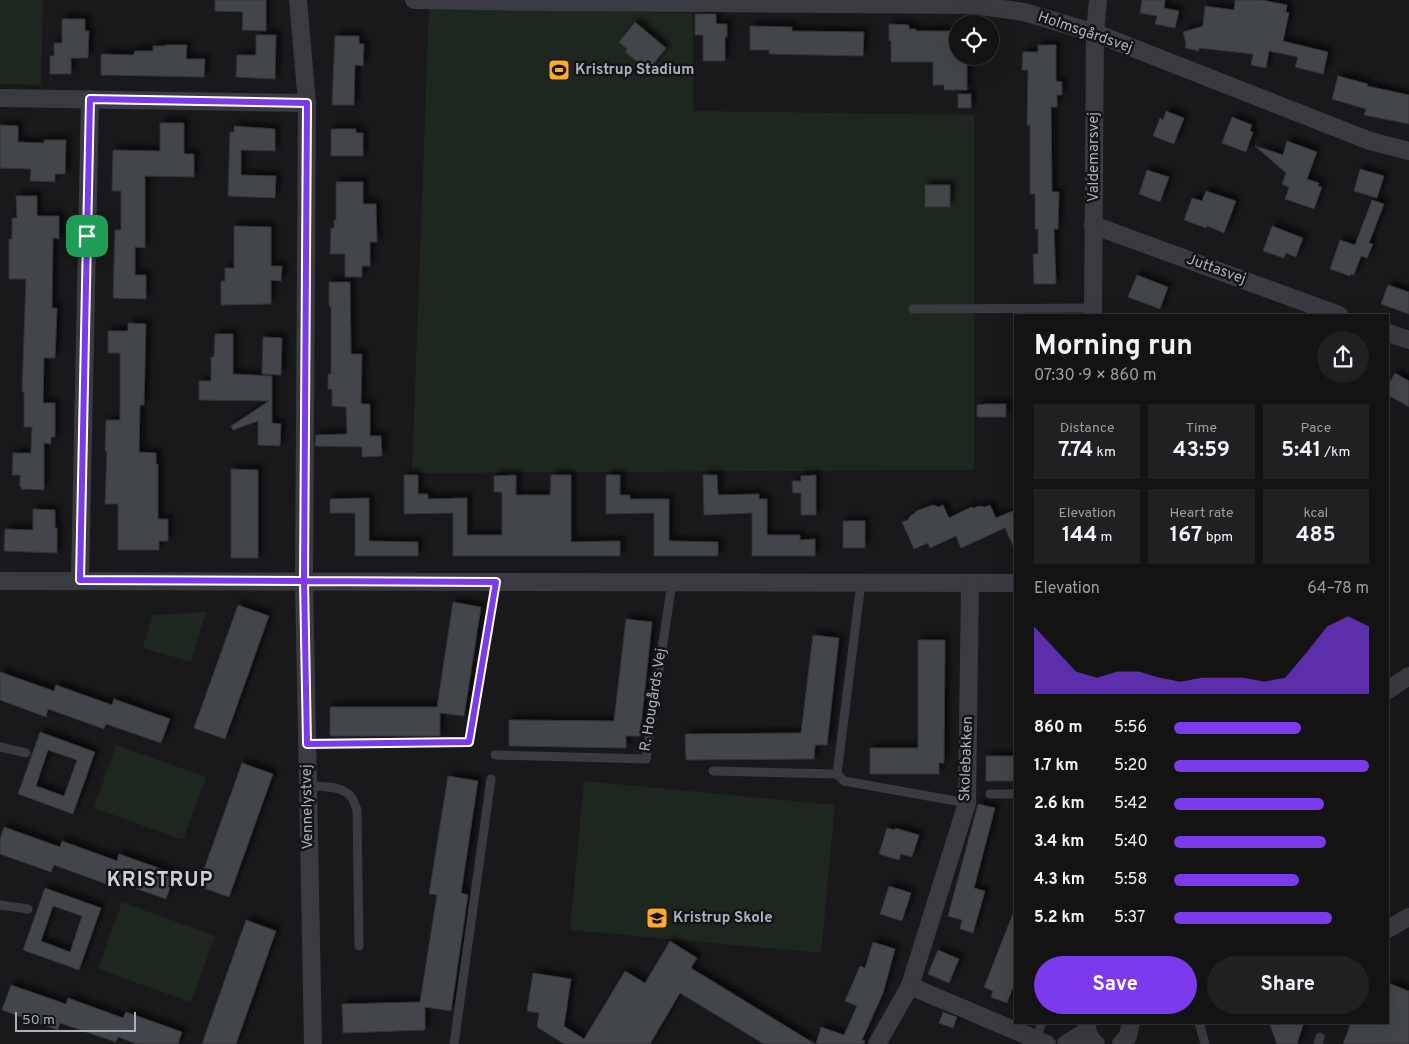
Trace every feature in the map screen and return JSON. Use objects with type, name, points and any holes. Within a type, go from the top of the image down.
[{"type":"street","name":"Vennelystvej","points":[[298,0],[307,103],[304,581],[313,1044]]},
{"type":"street","name":"Holmsgårdsvej","points":[[414,0],[974,4],[1024,12],[1094,33],[1370,141],[1409,151]]},
{"type":"street","name":"Valdemarsvej","points":[[1093,312],[1094,33],[1098,0]]},
{"type":"street","points":[[0,98],[307,103]]},
{"type":"street","points":[[80,580],[90,99]]},
{"type":"street","name":"Juttasvej","points":[[1093,226],[1336,314]]},
{"type":"street","points":[[1389,333],[1409,340]]},
{"type":"street","points":[[0,581],[1014,583]]},
{"type":"street","name":"Skolebakken","points":[[877,1044],[910,986],[967,803],[970,583]]},
{"type":"street","points":[[1389,689],[1409,676]]},
{"type":"street","points":[[1389,928],[1409,917]]},
{"type":"street","points":[[910,986],[1041,1042]]},
{"type":"street","points":[[1124,1043],[1131,1030],[1131,1024]]},
{"type":"street","points":[[1066,1044],[1090,1033]]},
{"type":"lane","points":[[913,309],[1093,312]]},
{"type":"lane","points":[[307,744],[469,742],[496,582]]},
{"type":"lane","name":"R. Hougårds Vej","points":[[495,755],[646,759],[672,582]]},
{"type":"lane","points":[[837,774],[861,583]]},
{"type":"lane","points":[[0,747],[26,753]]},
{"type":"lane","points":[[713,771],[837,774],[844,781],[967,803]]},
{"type":"lane","points":[[454,1044],[491,779]]},
{"type":"lane","points":[[308,786],[342,790],[352,797],[357,810],[359,946]]},
{"type":"lane","points":[[990,794],[1014,794]]},
{"type":"lane","points":[[0,905],[28,909]]},
{"type":"lane","points":[[1041,1042],[1042,1024]]},
{"type":"lane","points":[[1200,1024],[1205,1044]]},
{"type":"shaded area","points":[[0,0],[43,0],[41,85],[0,84]]},
{"type":"shaded area","points":[[429,8],[693,13],[693,111],[974,115],[974,470],[412,473]]},
{"type":"shaded area","points":[[206,612],[191,662],[143,648],[152,615]]},
{"type":"shaded area","points":[[116,745],[206,777],[183,840],[94,808]]},
{"type":"shaded area","points":[[584,781],[835,805],[821,953],[570,930]]},
{"type":"shaded area","points":[[122,902],[215,936],[191,1002],[98,969]]},
{"type":"building","points":[[215,0],[266,0],[266,31],[242,30],[243,12],[215,11]]},
{"type":"building","points":[[1142,0],[1165,0],[1164,8],[1179,11],[1175,28],[1155,24],[1157,16],[1140,13]]},
{"type":"building","points":[[1235,0],[1262,0],[1287,5],[1286,12],[1289,13],[1283,41],[1328,52],[1323,74],[1295,67],[1298,57],[1269,51],[1266,68],[1251,65],[1253,54],[1199,48],[1199,51],[1185,48],[1186,43],[1183,32],[1203,26],[1205,6],[1234,10]]},
{"type":"building","points":[[695,14],[716,14],[716,24],[727,24],[725,61],[703,61],[703,35],[695,35]]},
{"type":"building","points":[[62,19],[85,19],[85,31],[89,31],[88,58],[71,58],[71,74],[50,74],[50,56],[54,56],[54,43],[62,43]]},
{"type":"building","points":[[635,22],[666,48],[650,68],[642,61],[639,63],[625,52],[627,49],[619,42]]},
{"type":"building","points":[[889,24],[909,25],[909,29],[916,29],[916,31],[949,31],[949,65],[967,65],[967,90],[944,90],[944,85],[933,85],[933,62],[891,62],[891,41],[889,41]]},
{"type":"building","points":[[750,26],[792,27],[792,31],[864,32],[863,56],[769,54],[769,50],[750,50]]},
{"type":"building","points":[[256,35],[276,35],[275,79],[236,77],[237,55],[256,55]]},
{"type":"building","points":[[335,36],[359,36],[359,44],[364,44],[363,66],[355,65],[354,105],[332,105]]},
{"type":"building","points":[[187,45],[186,59],[205,59],[204,77],[101,75],[101,54],[134,55],[135,51],[153,51],[153,46]]},
{"type":"building","points":[[1038,45],[1056,45],[1056,81],[1062,82],[1062,95],[1057,95],[1057,107],[1051,107],[1052,192],[1059,192],[1058,229],[1054,229],[1056,284],[1034,284],[1033,254],[1038,254],[1038,229],[1035,229],[1035,194],[1030,194],[1030,125],[1027,125],[1028,70],[1022,70],[1023,52],[1038,52]]},
{"type":"building","points":[[1338,76],[1368,84],[1367,86],[1409,95],[1409,124],[1364,115],[1366,109],[1332,99]]},
{"type":"building","points":[[958,94],[971,94],[971,108],[958,108]]},
{"type":"building","points":[[1166,111],[1184,118],[1174,144],[1153,136],[1160,118],[1163,120]]},
{"type":"building","points":[[1232,117],[1252,125],[1250,131],[1253,132],[1246,152],[1222,143]]},
{"type":"building","points":[[160,123],[184,123],[184,154],[194,154],[194,177],[145,176],[145,248],[135,247],[135,275],[146,275],[146,299],[113,298],[115,230],[121,230],[121,191],[112,191],[113,150],[160,151]]},
{"type":"building","points":[[0,125],[18,126],[18,142],[44,143],[44,140],[66,140],[65,174],[55,174],[55,182],[30,181],[31,169],[0,168]]},
{"type":"building","points":[[234,126],[275,129],[275,151],[241,150],[241,175],[276,176],[275,198],[228,196],[230,132],[234,132]]},
{"type":"building","points":[[331,129],[356,129],[356,133],[363,133],[363,156],[331,156]]},
{"type":"building","points":[[1287,141],[1317,152],[1307,179],[1319,183],[1318,186],[1322,187],[1314,209],[1285,199],[1289,187],[1282,184],[1286,173],[1255,146],[1283,155]]},
{"type":"building","points":[[1360,169],[1384,176],[1377,198],[1354,191]]},
{"type":"building","points":[[1147,170],[1169,177],[1160,202],[1139,194]]},
{"type":"building","points":[[336,182],[363,182],[363,204],[376,204],[377,242],[370,242],[370,266],[362,266],[362,277],[345,277],[345,254],[330,254],[331,228],[334,228],[334,220],[336,220]]},
{"type":"building","points":[[925,185],[950,185],[950,207],[925,207]]},
{"type":"building","points":[[1206,191],[1236,201],[1224,233],[1184,220],[1192,198],[1202,201]]},
{"type":"building","points":[[16,196],[37,196],[37,216],[59,216],[59,239],[53,238],[52,308],[57,308],[55,358],[44,358],[43,403],[55,403],[55,437],[51,437],[51,444],[44,443],[44,490],[21,489],[20,475],[12,475],[13,453],[31,453],[32,427],[24,427],[24,392],[22,392],[26,279],[9,279],[9,239],[12,239],[12,218],[17,218]]},
{"type":"building","points":[[1372,200],[1384,204],[1369,243],[1373,244],[1367,258],[1361,256],[1354,275],[1351,274],[1350,276],[1330,269],[1340,240],[1355,245]]},
{"type":"building","points":[[234,226],[271,227],[271,266],[282,266],[281,281],[271,280],[271,304],[221,305],[221,281],[225,281],[225,268],[234,268]]},
{"type":"building","points":[[1272,226],[1303,238],[1296,257],[1286,253],[1284,258],[1263,251]]},
{"type":"building","points":[[1137,275],[1168,287],[1160,309],[1128,297]]},
{"type":"building","points":[[329,282],[350,282],[351,354],[362,354],[361,404],[370,404],[370,436],[381,436],[382,456],[362,457],[362,447],[315,446],[316,435],[347,434],[346,407],[332,406],[332,389],[328,389],[328,374],[331,374]]},
{"type":"building","points":[[1388,285],[1409,292],[1409,314],[1381,304]]},
{"type":"building","points":[[128,323],[146,324],[144,405],[140,405],[139,452],[156,453],[156,464],[158,464],[158,519],[168,519],[168,541],[159,541],[159,550],[118,550],[118,504],[105,504],[106,420],[120,420],[120,353],[108,353],[108,331],[128,331]]},
{"type":"building","points":[[215,334],[233,334],[233,374],[272,376],[272,423],[281,424],[280,446],[258,445],[258,421],[233,430],[231,426],[269,401],[199,400],[199,381],[211,381],[211,357],[214,357]]},
{"type":"building","points":[[263,337],[282,338],[281,375],[262,374]]},
{"type":"building","points":[[1395,373],[1409,381],[1409,407],[1389,396],[1389,383]]},
{"type":"building","points":[[1006,404],[1006,417],[977,417],[977,405]]},
{"type":"building","points":[[231,469],[258,470],[258,558],[231,558]]},
{"type":"building","points":[[404,475],[418,475],[418,494],[428,494],[428,499],[467,498],[467,535],[502,535],[502,492],[494,492],[494,476],[516,475],[516,495],[550,495],[551,475],[571,475],[571,542],[620,541],[620,556],[453,556],[453,513],[404,514]]},
{"type":"building","points":[[606,475],[620,475],[620,495],[630,495],[630,499],[669,499],[669,541],[718,542],[718,556],[654,556],[654,513],[606,514]]},
{"type":"building","points":[[703,475],[717,475],[718,495],[759,494],[759,499],[767,499],[767,535],[800,535],[800,540],[815,539],[815,556],[752,556],[752,513],[704,515]]},
{"type":"building","points":[[816,475],[816,515],[801,515],[801,493],[793,493],[792,481],[801,481],[801,476]]},
{"type":"building","points":[[369,498],[369,541],[418,542],[418,556],[355,556],[355,513],[330,513],[330,499]]},
{"type":"building","points":[[933,505],[939,507],[943,505],[949,518],[971,507],[990,505],[996,518],[1014,510],[1014,548],[1005,528],[961,548],[956,536],[930,548],[928,543],[914,549],[902,522],[908,520],[916,511]]},
{"type":"building","points":[[33,509],[55,510],[57,553],[4,551],[5,529],[33,530]]},
{"type":"building","points":[[843,521],[865,521],[865,548],[843,548]]},
{"type":"building","points":[[453,602],[481,607],[464,716],[440,713],[440,736],[330,736],[330,707],[437,707]]},
{"type":"building","points":[[238,605],[269,616],[225,739],[194,728]]},
{"type":"building","points":[[626,619],[652,622],[640,736],[626,736],[626,748],[509,746],[509,720],[614,721]]},
{"type":"building","points":[[813,635],[839,638],[827,745],[815,745],[814,759],[686,760],[685,734],[801,733]]},
{"type":"building","points":[[918,640],[945,640],[944,763],[939,763],[939,774],[870,774],[870,748],[918,748]]},
{"type":"building","points":[[0,672],[54,691],[56,685],[112,705],[114,699],[170,719],[161,743],[106,724],[104,729],[48,709],[46,717],[0,700]]},
{"type":"building","points":[[40,732],[95,752],[73,814],[18,794]],"holes":[[[48,750],[77,760],[64,796],[36,786]]]},
{"type":"building","points":[[986,756],[1014,756],[1014,781],[986,781]]},
{"type":"building","points":[[242,763],[273,774],[229,897],[198,886]]},
{"type":"building","points":[[448,776],[478,781],[461,893],[468,895],[451,1011],[425,1007],[425,1030],[343,1033],[342,1004],[420,1002],[437,895],[429,894]]},
{"type":"building","points":[[978,804],[995,808],[974,888],[985,891],[973,933],[960,929],[962,920],[948,916]]},
{"type":"building","points":[[4,827],[60,847],[62,841],[117,861],[119,854],[175,874],[166,899],[111,880],[109,885],[54,865],[51,872],[0,854],[0,839]]},
{"type":"building","points":[[887,828],[895,830],[895,828],[919,835],[912,857],[901,854],[899,860],[879,854]]},
{"type":"building","points":[[889,886],[911,893],[902,921],[880,914]]},
{"type":"building","points":[[45,888],[101,908],[79,970],[23,950]],"holes":[[[53,906],[82,916],[70,952],[41,941]]]},
{"type":"building","points":[[1014,911],[1014,985],[1007,1003],[991,997],[993,991],[984,987]]},
{"type":"building","points":[[246,920],[276,931],[236,1044],[202,1044]]},
{"type":"building","points":[[670,941],[697,958],[691,968],[815,1044],[764,1044],[680,993],[650,1044],[564,1044],[537,1027],[539,1013],[527,1011],[533,973],[571,979],[564,1026],[584,1039],[625,971],[645,983]]},
{"type":"building","points":[[873,942],[895,949],[883,993],[862,1040],[865,1041],[864,1044],[816,1044],[821,1027],[844,1035],[857,1006],[845,1001],[860,966],[865,968]]},
{"type":"building","points":[[938,950],[959,959],[949,983],[928,974]]},
{"type":"building","points":[[1389,983],[1409,991],[1409,1044],[1343,1044],[1350,1024],[1389,1024]]},
{"type":"building","points":[[11,985],[66,1004],[68,998],[123,1018],[126,1012],[182,1032],[178,1044],[137,1044],[118,1037],[116,1042],[60,1023],[58,1030],[2,1010]]},
{"type":"building","points":[[943,1012],[957,1017],[953,1028],[939,1023]]},
{"type":"building","points":[[1270,1024],[1303,1024],[1297,1044],[1277,1044]]},
{"type":"place","name":"Kristrup Stadium","points":[[559,70]]},
{"type":"place","name":"Kristrup Skole","points":[[657,918]]},
{"type":"district","name":"KRISTRUP","points":[[160,881]]},
{"type":"route","points":[[87,236],[80,580],[304,581],[307,744],[469,742],[496,582],[304,581],[307,103],[90,99],[87,236]]}]
